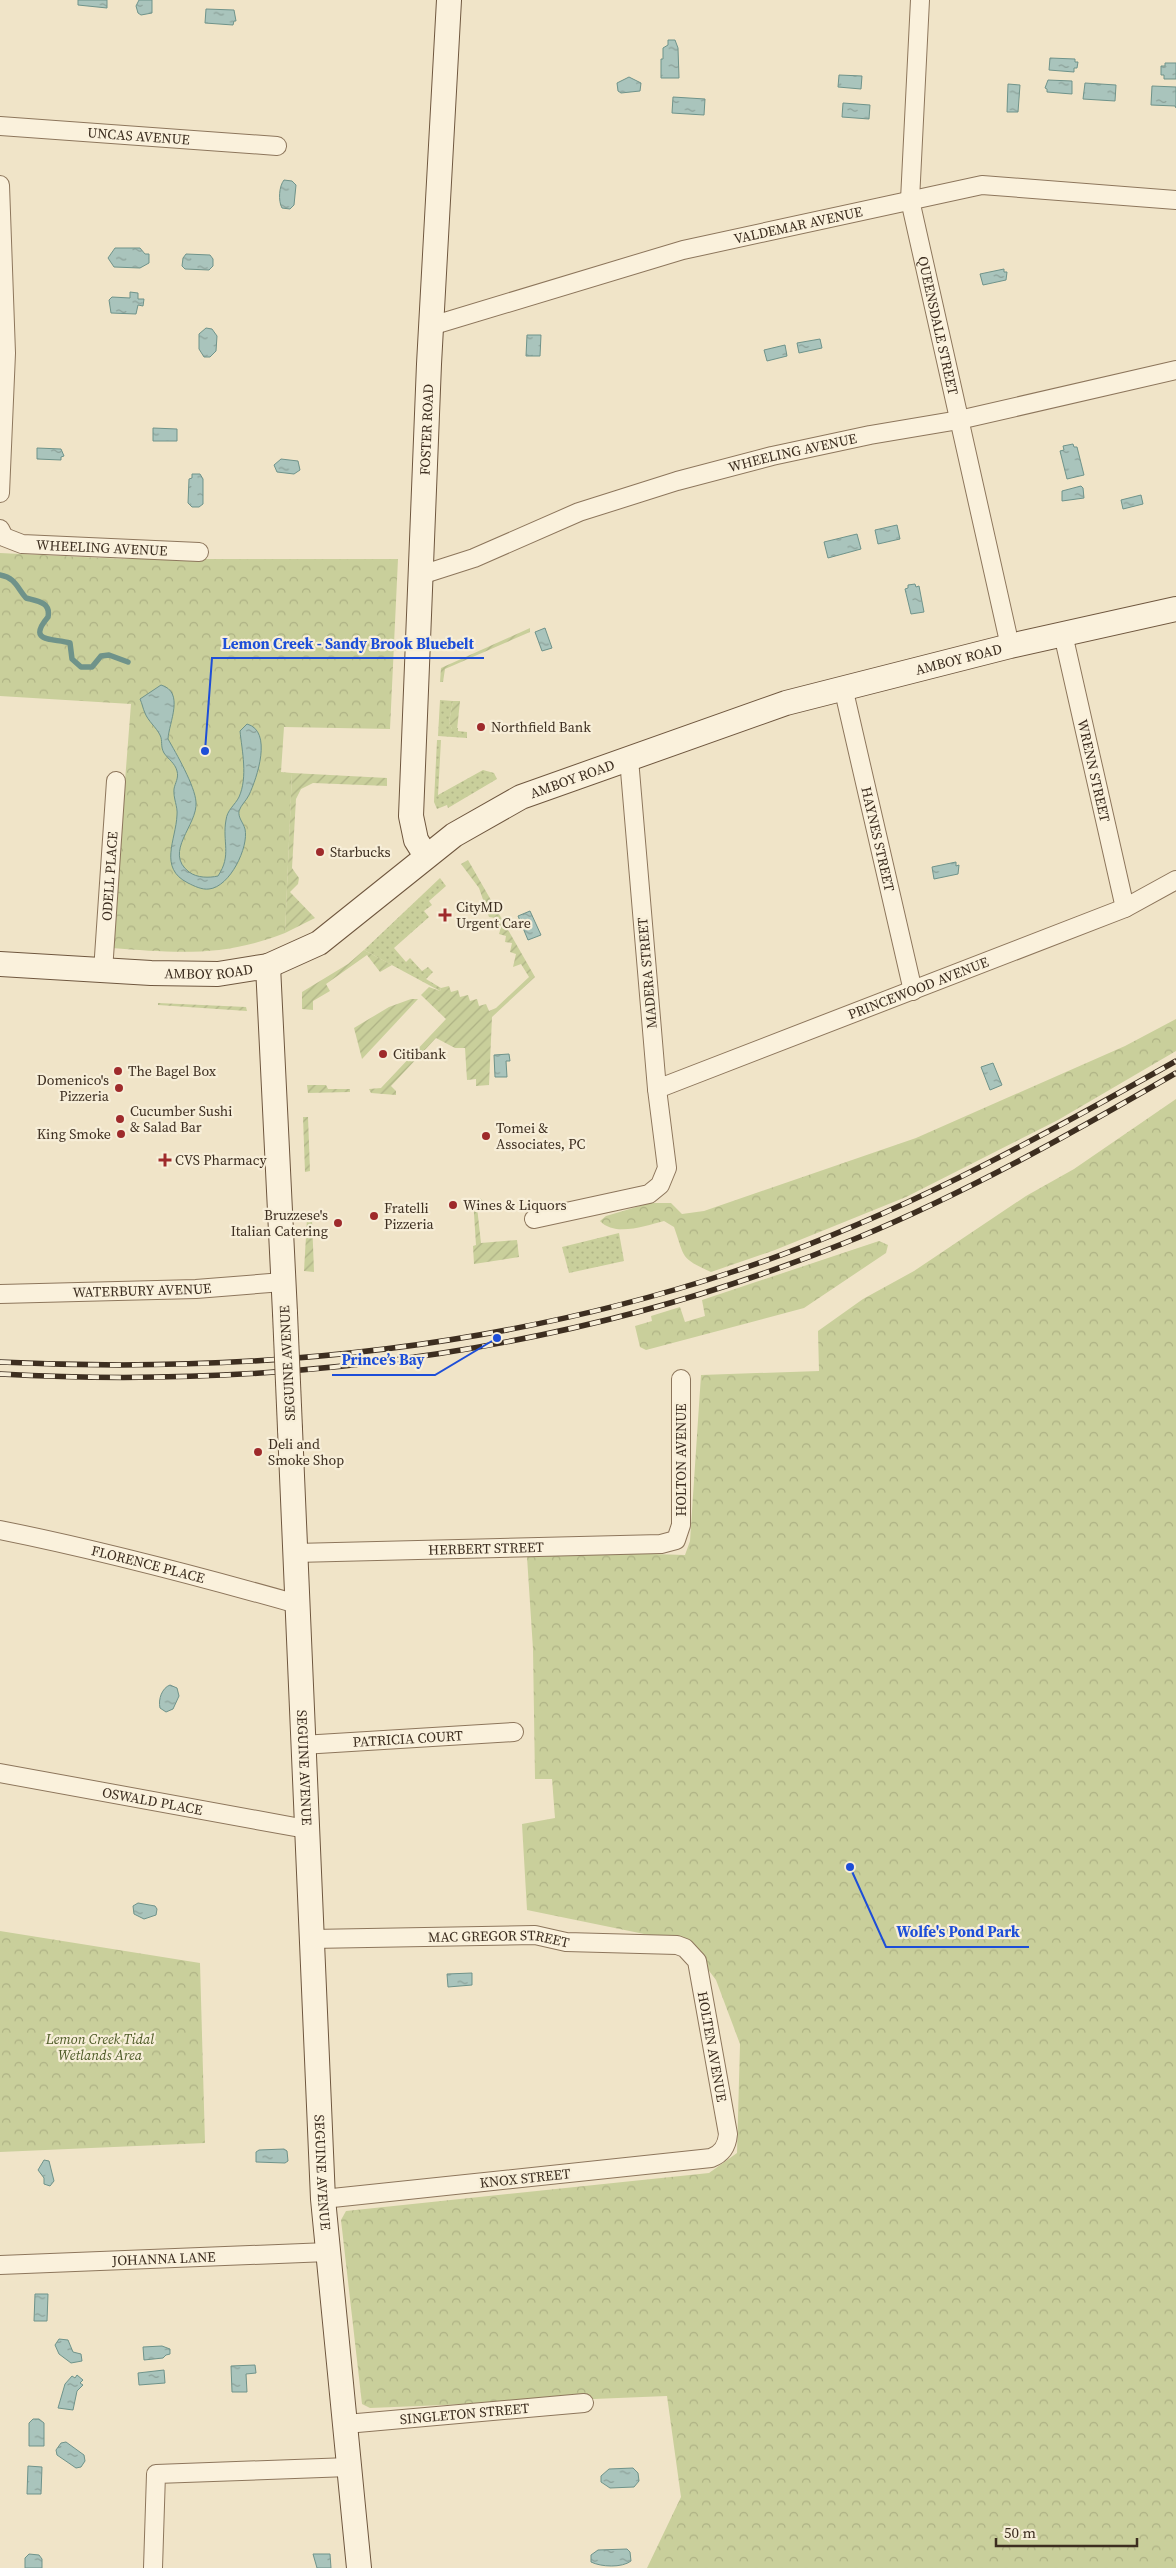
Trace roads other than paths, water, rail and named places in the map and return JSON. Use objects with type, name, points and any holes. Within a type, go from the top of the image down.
[{"type":"street","name":"FOSTER ROAD","points":[[426,856],[416,840],[411,816],[431,326],[449,0]]},
{"type":"street","name":"QUEENSDALE STREET","points":[[920,0],[910,200],[1010,646]]},
{"type":"street","name":"UNCAS AVENUE","points":[[0,126],[277,146]]},
{"type":"street","points":[[0,185],[6,353],[0,493]]},
{"type":"street","name":"VALDEMAR AVENUE","points":[[431,326],[683,250],[982,186],[1176,200]]},
{"type":"street","name":"WHEELING AVENUE","points":[[421,575],[474,558],[579,512],[678,481],[772,456],[870,435],[959,420],[1176,370]]},
{"type":"street","name":"WHEELING AVENUE","points":[[2,533],[22,544],[199,552]]},
{"type":"street","name":"AMBOY ROAD","points":[[0,964],[103,971],[218,974],[268,966],[306,950],[336,932],[426,856],[454,835],[521,797],[629,759],[731,720],[843,687],[1010,646],[1176,609]]},
{"type":"street","name":"WRENN STREET","points":[[1063,634],[1125,908]]},
{"type":"street","name":"HAYNES STREET","points":[[843,687],[913,991]]},
{"type":"street","name":"MADERA STREET","points":[[534,1219],[649,1194],[660,1185],[666,1168],[657,1088],[629,759]]},
{"type":"street","name":"ODELL PLACE","points":[[103,971],[116,781]]},
{"type":"street","name":"PRINCEWOOD AVENUE","points":[[657,1088],[1125,908],[1176,880]]},
{"type":"street","name":"SEGUINE AVENUE","points":[[268,966],[284,1282],[302,1745],[323,2199],[359,2568]]},
{"type":"street","name":"WATERBURY AVENUE","points":[[0,1294],[196,1289],[284,1282]]},
{"type":"street","name":"HOLTON AVENUE","points":[[676,1540],[681,1524],[681,1379]]},
{"type":"street","name":"FLORENCE PLACE","points":[[0,1530],[101,1550],[297,1604]]},
{"type":"street","name":"HERBERT STREET","points":[[295,1553],[661,1544],[676,1540]]},
{"type":"street","name":"PATRICIA COURT","points":[[302,1745],[514,1732]]},
{"type":"street","name":"OSWALD PLACE","points":[[0,1773],[306,1829]]},
{"type":"street","name":"MAC GREGOR STREET","points":[[311,1939],[535,1935],[566,1942],[677,1945],[685,1948]]},
{"type":"street","name":"HOLTEN AVENUE","points":[[685,1948],[697,1961],[728,2134],[723,2150]]},
{"type":"street","name":"KNOX STREET","points":[[323,2199],[711,2158],[718,2156],[723,2150]]},
{"type":"street","name":"JOHANNA LANE","points":[[0,2265],[328,2252]]},
{"type":"street","name":"SINGLETON STREET","points":[[346,2424],[584,2403]]},
{"type":"street","points":[[153,2568],[156,2474],[349,2468]]},
{"type":"water","points":[[78,0],[107,0],[107,8],[78,5]]},
{"type":"water","points":[[139,0],[152,0],[152,13],[141,15],[138,13],[136,6]]},
{"type":"water","points":[[206,9],[234,10],[236,21],[234,21],[233,25],[205,23]]},
{"type":"water","points":[[668,40],[675,40],[678,48],[679,78],[661,78],[663,48],[668,45]]},
{"type":"water","points":[[1050,58],[1075,59],[1075,62],[1078,62],[1077,68],[1074,68],[1074,72],[1049,70]]},
{"type":"water","points":[[1165,63],[1176,63],[1176,79],[1164,79],[1164,75],[1161,75],[1161,66],[1165,66]]},
{"type":"water","points":[[839,75],[862,76],[861,89],[838,87]]},
{"type":"water","points":[[629,77],[641,83],[640,91],[621,93],[618,91],[617,83]]},
{"type":"water","points":[[1048,80],[1072,81],[1072,94],[1047,92],[1045,88]]},
{"type":"water","points":[[1085,83],[1116,85],[1115,101],[1083,99]]},
{"type":"water","points":[[1008,84],[1020,85],[1018,112],[1007,112]]},
{"type":"water","points":[[1152,86],[1176,87],[1176,108],[1175,106],[1151,105]]},
{"type":"water","points":[[673,97],[705,99],[704,115],[672,113]]},
{"type":"water","points":[[843,103],[870,105],[869,119],[842,117]]},
{"type":"water","points":[[284,180],[292,181],[296,185],[294,205],[290,209],[282,208],[280,202],[280,190]]},
{"type":"water","points":[[115,248],[140,248],[145,254],[149,254],[149,263],[140,268],[114,267],[108,258]]},
{"type":"water","points":[[186,254],[210,255],[213,259],[213,266],[209,270],[185,269],[182,266],[183,258]]},
{"type":"water","points":[[1004,269],[1004,272],[1007,272],[1006,280],[983,285],[980,274]]},
{"type":"water","points":[[130,292],[138,293],[138,299],[144,299],[143,306],[138,305],[136,314],[111,313],[109,300],[112,297],[130,298]]},
{"type":"water","points":[[206,328],[212,329],[217,336],[216,351],[210,357],[204,357],[199,349],[199,334]]},
{"type":"water","points":[[527,335],[541,335],[540,356],[526,356]]},
{"type":"water","points":[[820,339],[822,348],[799,353],[797,343]]},
{"type":"water","points":[[785,345],[787,356],[767,361],[764,350]]},
{"type":"water","points":[[153,428],[177,429],[177,441],[153,441]]},
{"type":"water","points":[[1073,444],[1074,447],[1077,447],[1084,475],[1067,479],[1060,451],[1064,450],[1063,446]]},
{"type":"water","points":[[37,448],[61,449],[64,456],[61,457],[61,460],[37,459]]},
{"type":"water","points":[[281,459],[298,461],[300,470],[294,474],[277,472],[274,465]]},
{"type":"water","points":[[192,474],[200,474],[203,479],[203,504],[199,507],[192,507],[188,503],[189,479],[192,478]]},
{"type":"water","points":[[1081,486],[1084,498],[1062,501],[1062,491]]},
{"type":"water","points":[[1141,495],[1143,504],[1123,509],[1121,500]]},
{"type":"water","points":[[897,525],[900,539],[878,544],[875,530]]},
{"type":"water","points":[[857,534],[861,549],[828,558],[824,542]]},
{"type":"water","points":[[915,584],[916,587],[919,586],[924,612],[911,614],[905,589],[908,588],[908,585]]},
{"type":"water","points":[[545,628],[552,648],[542,651],[535,632]]},
{"type":"water","points":[[161,685],[168,689],[174,701],[168,739],[189,779],[195,795],[195,811],[180,847],[179,856],[182,864],[192,874],[214,877],[218,876],[222,868],[226,855],[225,828],[227,816],[242,789],[244,764],[240,731],[247,724],[255,728],[259,736],[261,756],[259,767],[249,795],[239,811],[245,829],[244,846],[231,874],[217,887],[204,889],[195,886],[179,877],[173,870],[171,853],[177,815],[174,792],[177,778],[176,768],[164,753],[160,735],[146,716],[140,699]]},
{"type":"water","points":[[956,862],[956,866],[959,865],[958,874],[934,879],[932,867]]},
{"type":"water","points":[[530,911],[541,935],[528,940],[518,916]]},
{"type":"water","points":[[509,1054],[510,1061],[506,1061],[507,1077],[495,1077],[494,1055]]},
{"type":"water","points":[[993,1063],[1002,1085],[990,1090],[981,1067]]},
{"type":"water","points":[[170,1685],[177,1688],[179,1696],[173,1709],[166,1712],[160,1708],[161,1694]]},
{"type":"water","points":[[138,1903],[155,1906],[157,1909],[156,1915],[144,1919],[134,1914],[133,1906]]},
{"type":"water","points":[[472,1973],[472,1985],[448,1987],[447,1974]]},
{"type":"water","points":[[284,2149],[287,2151],[288,2161],[285,2163],[256,2162],[256,2152],[259,2150]]},
{"type":"water","points":[[44,2160],[49,2161],[54,2181],[50,2186],[44,2184],[44,2178],[38,2170]]},
{"type":"water","points":[[35,2294],[48,2294],[47,2321],[34,2321]]},
{"type":"water","points":[[59,2339],[68,2340],[73,2352],[81,2354],[82,2361],[71,2363],[59,2354],[55,2345]]},
{"type":"water","points":[[162,2346],[170,2349],[170,2354],[163,2358],[144,2360],[143,2347]]},
{"type":"water","points":[[255,2365],[256,2373],[246,2374],[247,2392],[232,2392],[231,2366]]},
{"type":"water","points":[[164,2370],[165,2383],[139,2385],[138,2373]]},
{"type":"water","points":[[77,2375],[83,2380],[80,2383],[83,2385],[77,2391],[73,2410],[58,2408],[65,2384],[72,2376],[75,2378]]},
{"type":"water","points":[[33,2419],[39,2419],[44,2423],[44,2446],[29,2446],[29,2423]]},
{"type":"water","points":[[66,2442],[84,2455],[85,2461],[81,2467],[76,2468],[57,2455],[56,2450],[61,2443]]},
{"type":"water","points":[[28,2466],[42,2467],[41,2494],[27,2494]]},
{"type":"water","points":[[633,2468],[638,2473],[639,2481],[634,2487],[610,2488],[601,2482],[601,2476],[609,2469]]},
{"type":"water","points":[[627,2549],[630,2552],[631,2561],[622,2565],[600,2565],[591,2562],[591,2555],[598,2550]]},
{"type":"water","points":[[29,2554],[39,2555],[42,2559],[42,2568],[25,2568],[25,2558]]},
{"type":"water","points":[[313,2554],[330,2554],[331,2568],[317,2568]]},
{"type":"waterway","points":[[0,575],[10,578],[26,598],[39,601],[45,605],[48,617],[42,625],[41,635],[44,638],[70,643],[72,659],[81,667],[92,667],[101,656],[109,655],[128,662]]},
{"type":"railway","points":[[0,1362],[92,1365],[185,1364],[369,1351],[460,1338],[551,1321],[640,1299],[729,1273],[788,1253],[902,1205],[1013,1150],[1176,1061]]},
{"type":"railway","points":[[0,1374],[110,1377],[219,1375],[328,1368],[436,1354],[544,1334],[650,1309],[754,1277],[857,1238],[898,1220],[1019,1161],[1176,1073]]},
{"type":"place","name":"Northfield Bank","points":[[481,727]]},
{"type":"place","name":"Lemon Creek - Sandy Brook Bluebelt","points":[[205,751]]},
{"type":"place","name":"Starbucks","points":[[320,852]]},
{"type":"place","name":"CityMD Urgent Care","points":[[445,915]]},
{"type":"place","name":"Citibank","points":[[383,1054]]},
{"type":"place","name":"The Bagel Box","points":[[118,1071]]},
{"type":"place","name":"Domenico's Pizzeria","points":[[119,1088]]},
{"type":"place","name":"Cucumber Sushi & Salad Bar","points":[[120,1119]]},
{"type":"place","name":"King Smoke","points":[[121,1134]]},
{"type":"place","name":"Tomei & Associates, PC","points":[[486,1136]]},
{"type":"place","name":"CVS Pharmacy","points":[[165,1160]]},
{"type":"place","name":"Wines & Liquors","points":[[453,1205]]},
{"type":"place","name":"Fratelli Pizzeria","points":[[374,1216]]},
{"type":"place","name":"Bruzzese's Italian Catering","points":[[338,1223]]},
{"type":"place","name":"Prince’s Bay","points":[[497,1338]]},
{"type":"place","name":"Deli and Smoke Shop","points":[[258,1452]]},
{"type":"place","name":"Wolfe's Pond Park","points":[[850,1867]]},
{"type":"park label","name":"Lemon Creek Tidal Wetlands Area","points":[[100,2048]]}]
